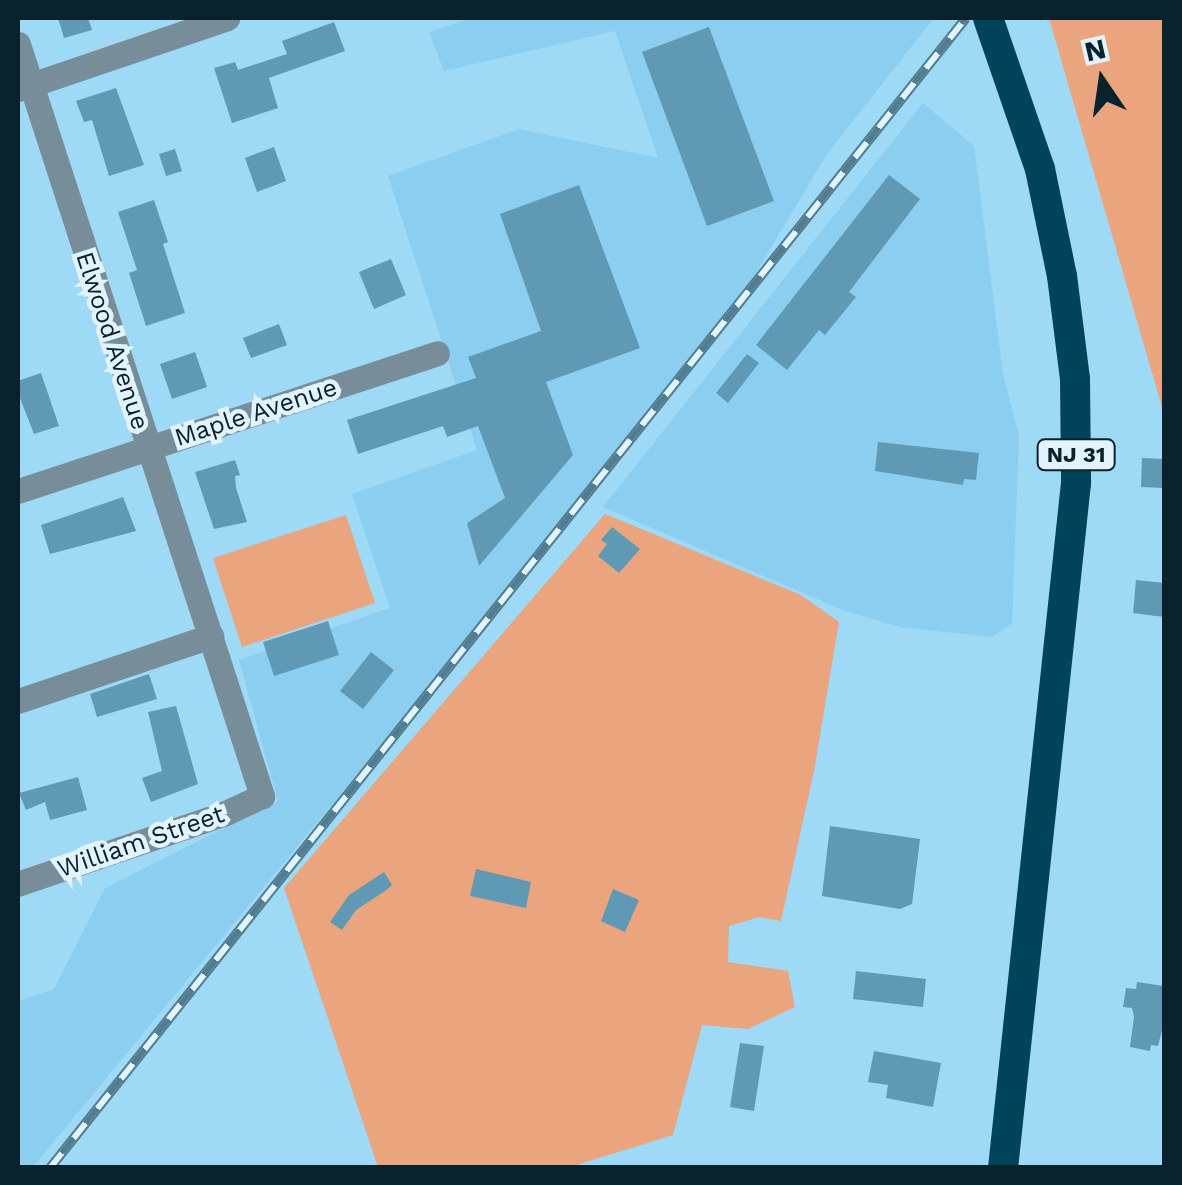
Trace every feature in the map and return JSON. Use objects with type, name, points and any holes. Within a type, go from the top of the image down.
[{"type":"highway","name":"NJ 31","points":[[988,18],[1040,170],[1062,276],[1075,380],[1073,534],[1003,1168]]},
{"type":"street","points":[[24,87],[227,18]]},
{"type":"street","name":"Elwood Avenue","points":[[18,44],[24,87],[262,796]]},
{"type":"street","name":"Maple Avenue","points":[[18,491],[436,353]]},
{"type":"street","points":[[18,701],[210,636]]},
{"type":"street","name":"William Street","points":[[18,884],[226,814],[262,796]]},
{"type":"shaded area","points":[[471,18],[934,18],[827,154],[718,336],[33,1167],[18,1167],[18,1001],[54,989],[105,888],[278,801],[239,660],[390,608],[352,494],[477,450],[388,176],[519,129],[658,158],[615,31],[444,71],[429,32]]},
{"type":"shaded area","points":[[1049,18],[1164,18],[1164,414]]},
{"type":"shaded area","points":[[923,103],[974,146],[1003,374],[1019,436],[1012,623],[992,637],[900,627],[845,611],[603,507]]},
{"type":"shaded area","points":[[605,514],[801,595],[839,622],[814,771],[781,921],[760,917],[729,926],[728,962],[788,971],[795,1007],[748,1029],[702,1025],[673,1135],[570,1167],[378,1167],[284,888]]},
{"type":"shaded area","points":[[346,515],[375,603],[242,647],[213,558]]},
{"type":"building","points":[[58,18],[88,18],[92,30],[64,38]]},
{"type":"building","points":[[334,22],[345,51],[269,78],[278,108],[232,123],[214,68],[235,62],[238,70],[287,54],[282,41]]},
{"type":"building","points":[[709,27],[774,201],[707,226],[642,52]]},
{"type":"building","points":[[116,88],[144,165],[109,176],[92,120],[84,122],[76,101]]},
{"type":"building","points":[[274,147],[286,181],[257,192],[245,158]]},
{"type":"building","points":[[175,149],[182,171],[166,176],[159,154]]},
{"type":"building","points":[[889,175],[920,199],[849,292],[856,297],[825,335],[819,330],[787,370],[756,345]]},
{"type":"building","points":[[579,185],[640,348],[546,382],[573,455],[479,566],[467,523],[505,498],[478,426],[447,437],[443,426],[358,454],[347,420],[476,378],[468,357],[541,331],[500,214]]},
{"type":"building","points":[[154,200],[185,313],[146,326],[129,273],[137,270],[118,212]]},
{"type":"building","points":[[391,259],[406,295],[374,309],[359,272]]},
{"type":"building","points":[[279,324],[287,345],[251,358],[243,338]]},
{"type":"building","points":[[195,352],[207,387],[172,399],[160,364]]},
{"type":"building","points":[[747,354],[759,363],[728,403],[716,393]]},
{"type":"building","points":[[41,373],[59,426],[34,434],[18,393],[18,381]]},
{"type":"building","points":[[878,442],[979,453],[976,480],[964,479],[963,485],[875,471]]},
{"type":"building","points":[[1142,458],[1164,459],[1164,488],[1141,487]]},
{"type":"building","points":[[235,460],[240,475],[235,476],[236,488],[247,522],[214,529],[195,472]]},
{"type":"building","points":[[123,497],[136,531],[50,554],[41,525]]},
{"type":"building","points":[[612,527],[640,549],[619,573],[598,556],[607,544],[601,540]]},
{"type":"building","points":[[1136,580],[1164,583],[1164,617],[1133,613]]},
{"type":"building","points":[[328,621],[339,655],[274,676],[263,642]]},
{"type":"building","points":[[371,652],[394,670],[363,709],[340,691]]},
{"type":"building","points":[[149,674],[157,699],[97,717],[90,694]]},
{"type":"building","points":[[176,706],[198,784],[151,802],[142,778],[162,771],[148,712]]},
{"type":"building","points":[[78,777],[87,810],[50,820],[45,802],[26,810],[19,793]]},
{"type":"building","points":[[830,826],[920,839],[912,904],[900,909],[822,896]]},
{"type":"building","points":[[476,869],[531,882],[526,908],[470,896]]},
{"type":"building","points":[[384,872],[392,885],[356,910],[342,930],[330,922],[349,895]]},
{"type":"building","points":[[613,889],[639,900],[625,932],[601,921]]},
{"type":"building","points":[[856,971],[926,979],[923,1007],[853,999]]},
{"type":"building","points":[[1137,982],[1164,986],[1164,1023],[1158,1046],[1151,1045],[1150,1051],[1130,1047],[1134,1017],[1132,1008],[1123,1007],[1126,988],[1136,989]]},
{"type":"building","points":[[740,1043],[764,1046],[754,1111],[730,1107]]},
{"type":"building","points":[[874,1051],[941,1063],[933,1107],[886,1098],[888,1085],[868,1082]]},
{"type":"railway","points":[[50,1168],[966,18]]}]
